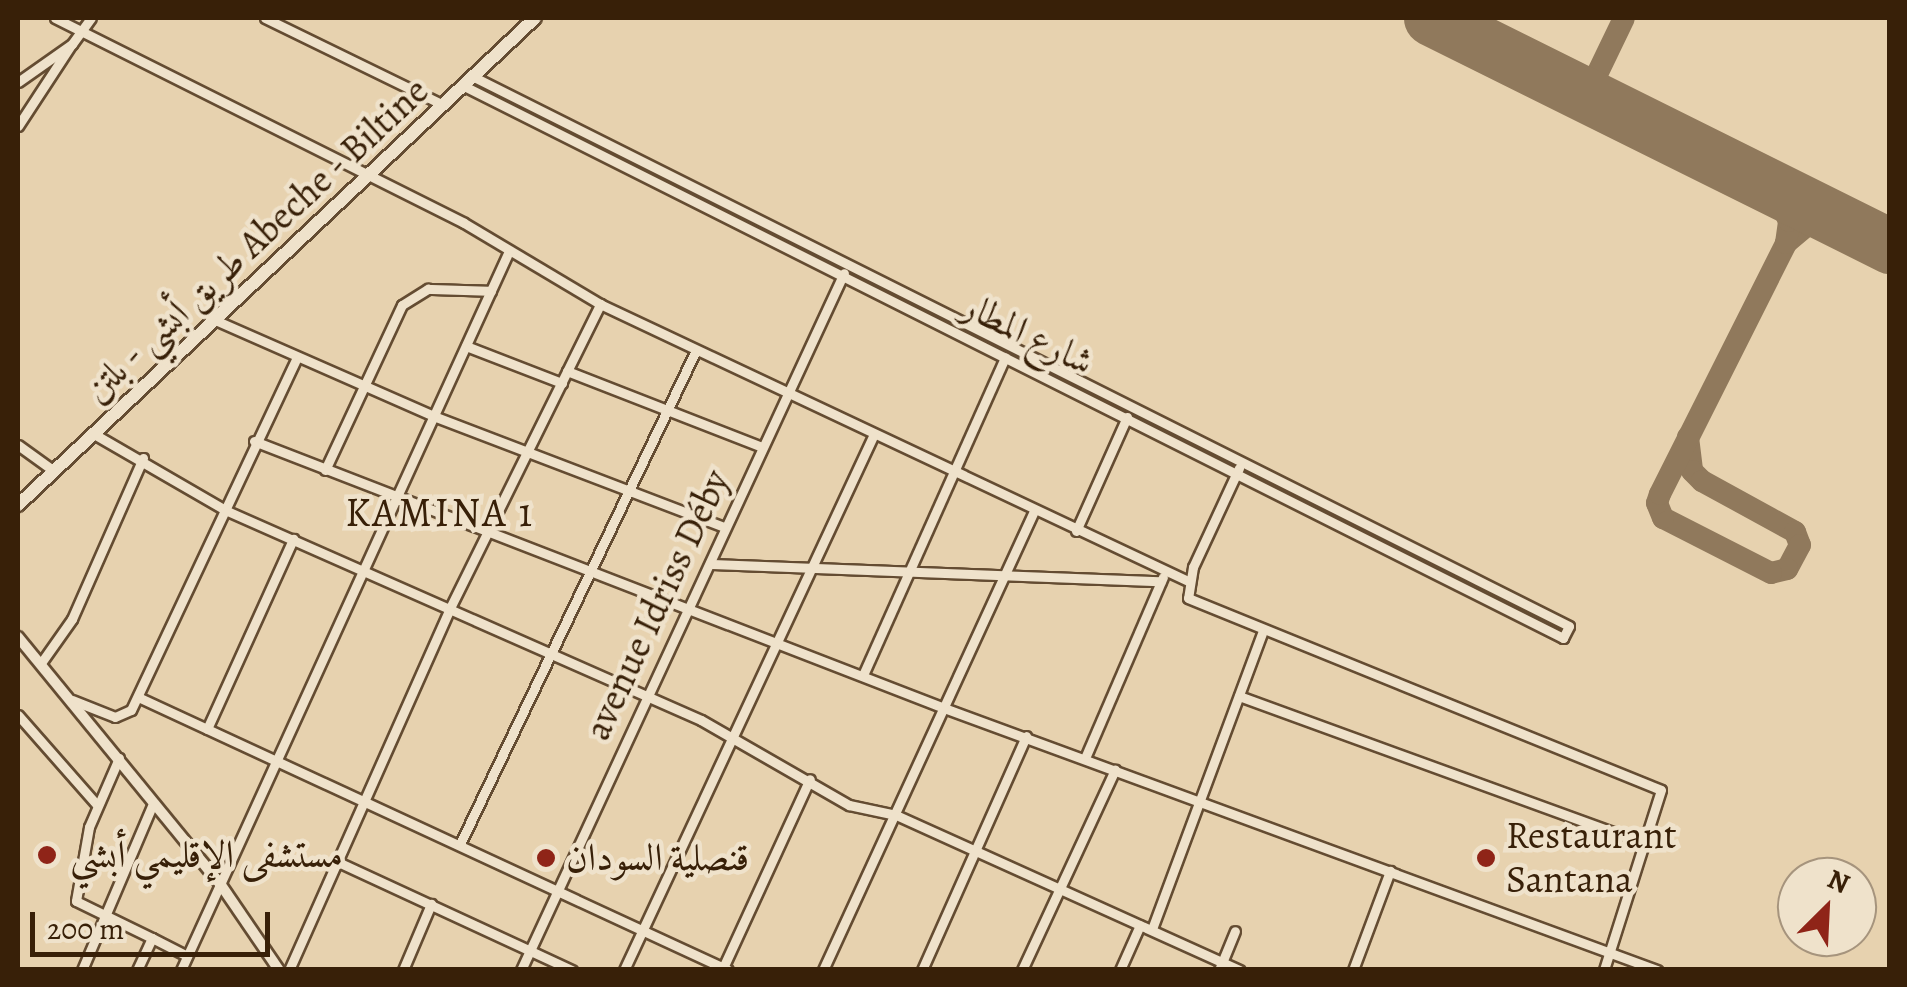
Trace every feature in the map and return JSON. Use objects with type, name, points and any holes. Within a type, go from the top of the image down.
[{"type":"main road","name":"طريق أبشي - بلتن Abeche - Biltine","points":[[18,505],[469,82],[529,19]]},
{"type":"street","points":[[55,18],[370,175],[600,304],[953,474],[1188,581]]},
{"type":"street","points":[[18,126],[91,18]]},
{"type":"street","points":[[265,18],[444,105]]},
{"type":"street","points":[[18,82],[72,44]]},
{"type":"street","name":"شارع المطار","points":[[469,82],[1569,626],[1563,638],[1005,357],[846,271]]},
{"type":"street","points":[[181,970],[508,253]]},
{"type":"street","name":"avenue Idriss Déby","points":[[521,970],[785,394],[846,271]]},
{"type":"street","points":[[325,470],[412,295],[491,291]]},
{"type":"street","points":[[289,970],[451,606],[600,304]]},
{"type":"street","points":[[216,320],[365,388],[724,527]]},
{"type":"street","points":[[466,346],[562,383]]},
{"type":"street","points":[[460,844],[696,350]]},
{"type":"street","points":[[72,700],[124,717],[138,697],[254,441],[298,357]]},
{"type":"street","points":[[864,675],[1005,357]]},
{"type":"street","points":[[567,371],[762,446]]},
{"type":"street","points":[[1076,531],[1126,417]]},
{"type":"street","points":[[94,434],[143,458],[225,510],[451,606],[731,736],[855,807],[896,815],[1140,924],[1221,965],[1240,970]]},
{"type":"street","points":[[624,970],[874,434]]},
{"type":"street","points":[[254,441],[944,708],[1657,970]]},
{"type":"street","points":[[18,445],[54,471]]},
{"type":"street","points":[[41,664],[72,619],[143,458]]},
{"type":"street","points":[[1242,461],[1188,581],[1195,603],[1656,786],[1662,804],[1604,970]]},
{"type":"street","points":[[823,970],[1034,511]]},
{"type":"street","points":[[207,729],[293,539]]},
{"type":"street","points":[[710,564],[1161,581]]},
{"type":"street","points":[[1085,758],[1166,570]]},
{"type":"street","points":[[1152,930],[1263,631]]},
{"type":"street","points":[[18,637],[220,885],[280,970]]},
{"type":"street","points":[[1240,696],[1648,845]]},
{"type":"street","points":[[138,697],[725,969],[810,779]]},
{"type":"street","points":[[18,716],[97,805]]},
{"type":"street","points":[[922,970],[1026,736]]},
{"type":"street","points":[[119,758],[97,805],[76,902],[187,956]]},
{"type":"street","points":[[1022,970],[1115,770]]},
{"type":"street","points":[[82,970],[152,806]]},
{"type":"street","points":[[338,862],[572,970]]},
{"type":"street","points":[[1353,970],[1390,871]]},
{"type":"street","points":[[403,970],[431,904]]},
{"type":"street","points":[[1120,970],[1140,924]]},
{"type":"street","points":[[1221,965],[1235,931]]},
{"type":"street","points":[[137,970],[152,938]]},
{"type":"taxiway","points":[[1587,95],[1624,18]]},
{"type":"taxiway","points":[[1688,437],[1692,471],[1702,481],[1795,532],[1800,545],[1787,569],[1771,573],[1663,518],[1657,503],[1660,494],[1786,243],[1789,221],[1774,189]]},
{"type":"taxiway","points":[[1786,243],[1811,222],[1838,221]]},
{"type":"runway","points":[[1431,18],[1890,246]]},
{"type":"place","name":"مستشفى الإقليمي أبشي","points":[[47,855]]},
{"type":"place","name":"قنصلية السودان","points":[[546,858]]},
{"type":"place","name":"Restaurant Santana","points":[[1486,858]]},
{"type":"district","name":"KAMINA 1","points":[[440,513]]}]
